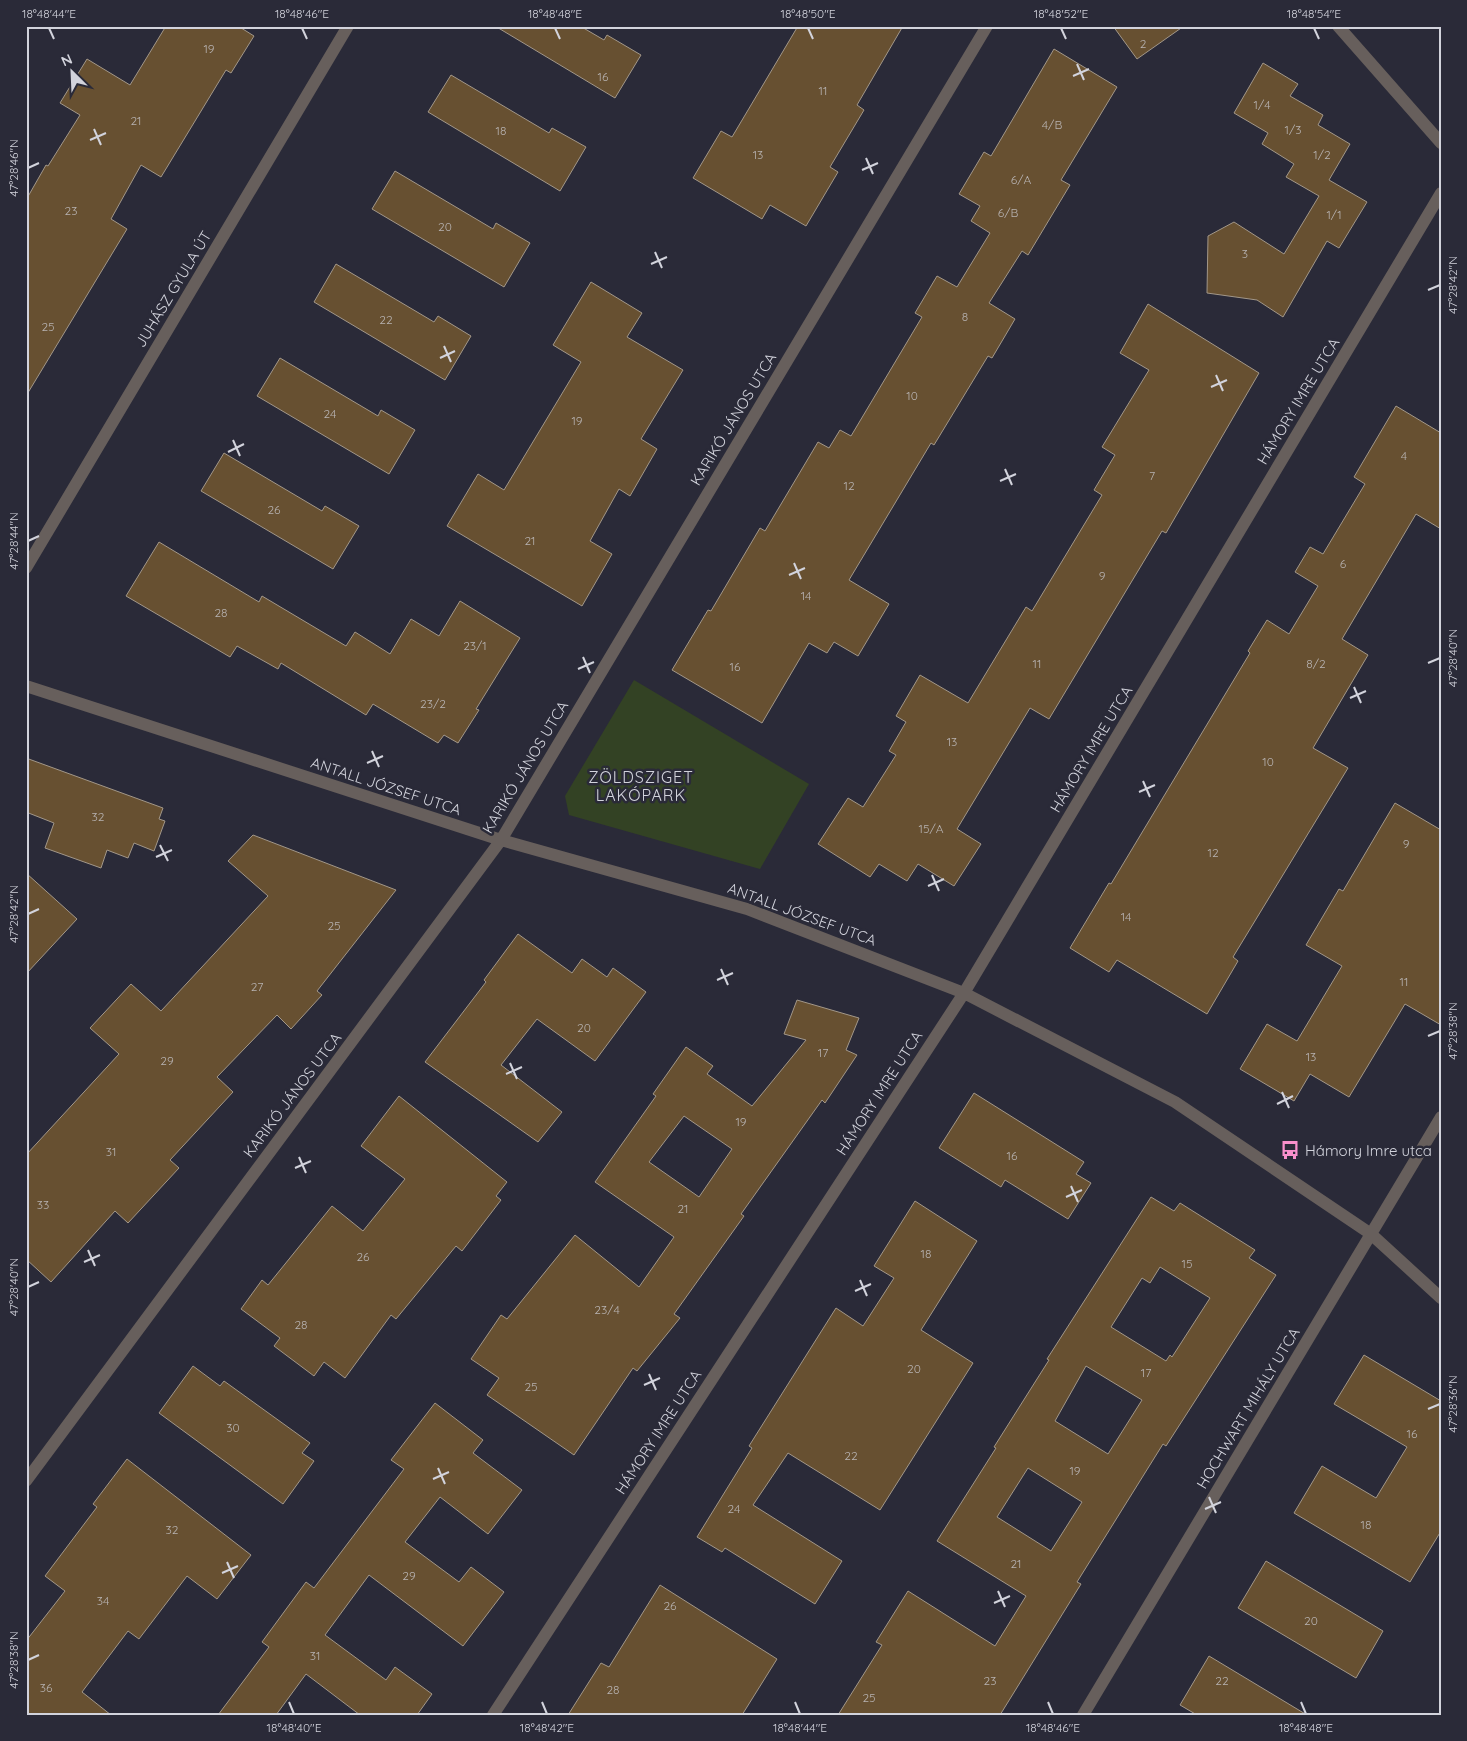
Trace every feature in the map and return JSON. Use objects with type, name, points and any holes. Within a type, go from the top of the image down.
[{"type":"street","name":"JUHÁSZ GYULA ÚT","points":[[26,568],[348,26]]},
{"type":"street","name":"KARIKÓ JÁNOS UTCA","points":[[26,1481],[501,840],[987,26]]},
{"type":"street","points":[[1338,26],[1441,143]]},
{"type":"street","name":"HÁMORY IMRE UTCA","points":[[493,1715],[964,993],[1441,193]]},
{"type":"street","name":"ANTALL JÓZSEF UTCA","points":[[26,686],[501,840],[747,909],[964,993],[1175,1102],[1371,1234],[1441,1298]]},
{"type":"street","name":"HOCHWART MIHÁLY UTCA","points":[[1083,1715],[1441,1117]]},
{"type":"green space","points":[[634,680],[809,784],[760,869],[569,815],[565,796]]},
{"type":"building","points":[[166,26],[238,26],[254,36],[231,73],[226,70],[161,177],[141,165],[111,219],[127,229],[26,396],[26,200],[46,165],[48,166],[80,115],[60,103],[87,59],[130,85]]},
{"type":"building","points":[[495,26],[580,26],[604,40],[607,35],[641,55],[615,98]]},
{"type":"building","points":[[798,26],[903,26],[857,105],[864,110],[830,167],[838,172],[806,226],[770,205],[762,219],[693,178],[721,131],[732,137]]},
{"type":"building","points":[[1113,26],[1184,26],[1137,59]]},
{"type":"building","points":[[1054,49],[1117,87],[1061,180],[1070,185],[1028,255],[1022,251],[989,303],[1015,319],[992,358],[988,356],[934,445],[931,443],[849,580],[889,604],[858,656],[834,642],[827,653],[809,643],[762,723],[672,670],[708,610],[711,611],[760,528],[765,531],[818,442],[829,448],[840,430],[851,436],[922,317],[915,313],[937,276],[957,287],[990,233],[971,221],[980,206],[959,194],[984,152],[991,156]]},
{"type":"building","points":[[1263,63],[1298,84],[1290,96],[1323,115],[1318,125],[1350,144],[1329,180],[1367,202],[1339,248],[1327,241],[1283,317],[1257,300],[1207,293],[1208,236],[1234,222],[1284,254],[1319,196],[1286,177],[1294,164],[1262,144],[1268,133],[1234,113]]},
{"type":"building","points":[[451,75],[549,133],[552,128],[586,147],[560,191],[428,112]]},
{"type":"building","points":[[395,171],[493,229],[496,223],[530,243],[504,287],[372,209]]},
{"type":"building","points":[[336,264],[434,322],[438,316],[471,336],[445,380],[314,302]]},
{"type":"building","points":[[591,282],[642,313],[627,337],[683,370],[641,439],[657,449],[630,496],[619,489],[590,541],[612,554],[582,606],[447,526],[478,474],[504,490],[581,362],[553,345]]},
{"type":"building","points":[[1148,304],[1259,373],[1166,533],[1162,531],[1049,719],[1030,708],[957,829],[981,844],[954,886],[918,864],[907,881],[879,864],[870,877],[818,844],[848,798],[863,807],[896,755],[889,751],[906,722],[896,716],[920,675],[968,703],[1026,607],[1032,611],[1102,495],[1094,490],[1115,455],[1102,447],[1149,370],[1120,353]]},
{"type":"building","points":[[280,358],[378,416],[381,410],[415,430],[389,474],[257,396]]},
{"type":"building","points":[[1396,406],[1441,433],[1441,529],[1416,514],[1342,639],[1368,655],[1313,748],[1348,768],[1233,957],[1238,961],[1207,1014],[1117,960],[1109,972],[1070,948],[1109,883],[1111,884],[1250,653],[1248,651],[1267,620],[1289,634],[1318,586],[1295,572],[1310,547],[1323,554],[1365,484],[1354,477]]},
{"type":"building","points":[[224,453],[322,511],[325,506],[359,526],[333,569],[201,491]]},
{"type":"building","points":[[159,542],[259,602],[262,596],[346,646],[355,632],[390,654],[411,619],[439,636],[460,601],[520,638],[476,709],[479,710],[458,743],[444,735],[438,743],[373,704],[366,715],[281,663],[278,669],[237,646],[230,657],[126,596]]},
{"type":"building","points":[[26,758],[163,808],[159,819],[165,821],[154,851],[134,843],[128,858],[107,850],[101,868],[45,848],[54,823],[26,812]]},
{"type":"building","points":[[1395,803],[1441,830],[1441,1025],[1405,1004],[1349,1097],[1310,1074],[1294,1101],[1240,1069],[1267,1024],[1297,1041],[1342,966],[1306,945],[1339,889],[1343,891]]},
{"type":"building","points":[[253,835],[396,890],[317,991],[322,995],[291,1029],[277,1015],[217,1077],[233,1092],[170,1160],[179,1168],[128,1223],[115,1211],[51,1282],[26,1259],[26,1155],[119,1054],[90,1028],[131,984],[161,1011],[268,896],[228,861]]},
{"type":"building","points":[[26,873],[77,919],[26,974]]},
{"type":"building","points":[[518,934],[572,973],[582,959],[607,977],[613,968],[646,992],[595,1061],[537,1019],[501,1065],[562,1112],[538,1142],[425,1062],[486,982],[484,980]]},
{"type":"building","points":[[797,1000],[859,1018],[846,1050],[857,1055],[825,1103],[822,1100],[741,1214],[744,1216],[674,1314],[680,1318],[637,1371],[633,1368],[574,1455],[487,1395],[499,1378],[471,1359],[501,1315],[507,1319],[575,1235],[639,1287],[674,1237],[595,1182],[656,1096],[653,1094],[686,1047],[713,1066],[707,1074],[752,1106],[806,1040],[784,1034]],"holes":[[[684,1116],[732,1149],[699,1197],[649,1162]]]},
{"type":"building","points":[[974,1093],[1084,1162],[1076,1174],[1091,1183],[1068,1219],[1005,1180],[1001,1187],[939,1148]]},
{"type":"building","points":[[399,1096],[507,1182],[496,1196],[501,1200],[462,1251],[456,1246],[396,1319],[391,1315],[345,1378],[324,1362],[314,1376],[274,1346],[280,1338],[241,1309],[262,1280],[268,1285],[332,1206],[363,1231],[405,1179],[361,1146]]},
{"type":"building","points":[[1151,1197],[1174,1211],[1180,1203],[1255,1250],[1249,1258],[1276,1275],[1166,1446],[1163,1444],[1077,1582],[1081,1584],[1000,1715],[838,1715],[882,1645],[876,1642],[908,1591],[995,1646],[1026,1596],[937,1541],[996,1448],[994,1447],[1049,1360],[1047,1359]],"holes":[[[1160,1267],[1210,1298],[1172,1357],[1170,1355],[1166,1361],[1111,1327],[1142,1278],[1150,1283]],[[1086,1366],[1142,1400],[1108,1454],[1055,1421]],[[1028,1468],[1082,1502],[1051,1551],[997,1517]]]},
{"type":"building","points":[[915,1201],[977,1241],[921,1330],[973,1363],[880,1510],[788,1453],[753,1505],[842,1561],[815,1604],[725,1548],[722,1552],[697,1537],[752,1448],[749,1446],[836,1308],[863,1326],[894,1278],[874,1266]]},
{"type":"building","points":[[1364,1355],[1441,1401],[1441,1531],[1410,1582],[1294,1513],[1322,1466],[1376,1498],[1407,1447],[1334,1404]]},
{"type":"building","points":[[193,1366],[220,1386],[224,1381],[310,1443],[302,1453],[314,1461],[283,1504],[159,1413]]},
{"type":"building","points":[[435,1403],[483,1440],[473,1453],[522,1490],[488,1534],[440,1497],[405,1542],[459,1582],[471,1567],[504,1592],[463,1646],[369,1575],[325,1635],[386,1680],[395,1667],[432,1694],[417,1715],[360,1715],[306,1674],[276,1715],[218,1715],[269,1647],[262,1642],[306,1582],[314,1588],[404,1469],[391,1460]]},
{"type":"building","points":[[127,1459],[251,1555],[217,1599],[187,1576],[139,1639],[128,1631],[82,1692],[111,1715],[26,1715],[26,1641],[65,1591],[45,1576],[97,1507],[93,1504]]},
{"type":"building","points":[[1266,1561],[1383,1631],[1356,1678],[1238,1608]]},
{"type":"building","points":[[660,1585],[777,1659],[742,1715],[568,1715],[601,1663],[609,1667]]},
{"type":"building","points":[[1209,1656],[1307,1715],[1197,1715],[1180,1705]]},
{"type":"place","name":"Hámory Imre utca","points":[[1290,1150]]},
{"type":"district","name":"ZÖLDSZIGET LAKÓPARK","points":[[641,786]]}]
